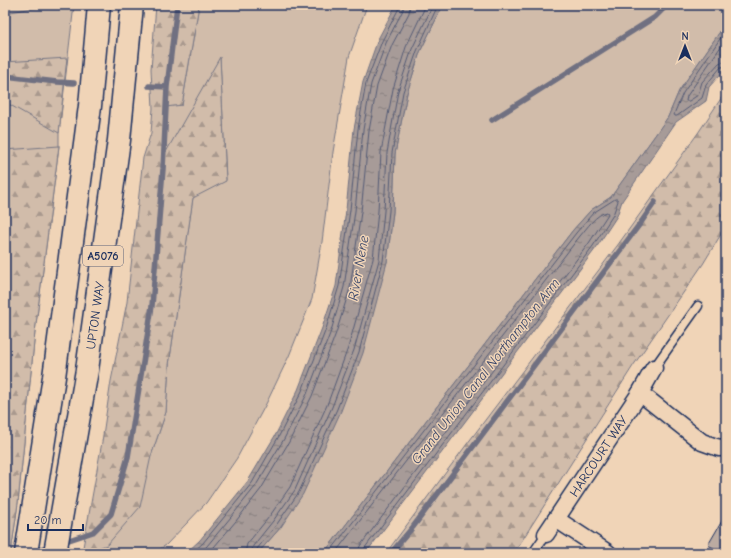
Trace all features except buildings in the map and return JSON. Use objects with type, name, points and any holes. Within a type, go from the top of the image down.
[{"type":"highway","name":"A5076","points":[[26,553],[54,376],[90,106],[99,5]]},
{"type":"highway","name":"UPTON WAY","points":[[56,553],[92,338],[118,140],[132,5]]},
{"type":"street","name":"HARCOURT WAY","points":[[546,534],[640,393],[654,368]]},
{"type":"street","points":[[640,393],[702,442],[718,448],[726,447]]},
{"type":"street","points":[[556,519],[608,553]]},
{"type":"lane","points":[[654,368],[698,306]]},
{"type":"lane","points":[[533,553],[546,534]]},
{"type":"green space","points":[[5,5],[74,5],[59,133],[59,146],[35,332],[18,503],[11,553],[5,553]]},
{"type":"green space","points":[[5,5],[50,5],[5,13]]},
{"type":"green space","points":[[156,5],[199,5],[182,105],[166,107],[166,152],[220,57],[226,181],[193,198],[169,365],[166,412],[151,456],[140,507],[107,545],[82,553],[102,442],[111,381],[127,302],[143,158],[151,133],[153,108],[151,69]]},
{"type":"green space","points":[[199,5],[367,5],[349,57],[333,152],[322,242],[312,299],[289,356],[267,402],[237,458],[206,503],[166,545],[154,553],[85,553],[107,545],[151,456],[166,412],[169,365],[193,197],[226,180],[220,58],[166,153],[166,106],[182,105]]},
{"type":"green space","points":[[443,5],[726,5],[726,23],[679,91],[668,117],[611,197],[591,210],[573,230],[324,553],[258,553],[281,527],[387,262],[393,212],[395,154],[407,93],[420,52]]},
{"type":"green space","points":[[67,58],[59,133],[5,102],[5,62]]},
{"type":"green space","points":[[726,91],[726,226],[703,264],[633,366],[514,553],[386,553],[617,246],[698,133]]},
{"type":"green space","points":[[59,146],[35,332],[18,503],[11,553],[5,553],[5,150]]},
{"type":"water","name":"River Nene","points":[[396,5],[443,5],[420,52],[407,93],[395,154],[393,212],[387,262],[363,353],[341,411],[303,494],[281,527],[258,553],[186,553],[200,540],[248,481],[276,434],[298,390],[322,328],[336,286],[346,210],[354,129],[363,82],[378,39]]},
{"type":"water","name":"Grand Union Canal Northampton Arm","points":[[726,23],[726,68],[709,87],[706,101],[676,122],[622,201],[617,216],[596,248],[366,553],[324,553],[573,230],[591,210],[611,197],[668,117],[679,91]]},
{"type":"waterway","points":[[149,86],[167,87],[177,5]]},
{"type":"waterway","points":[[492,120],[655,17],[667,5]]},
{"type":"waterway","points":[[5,76],[74,83]]},
{"type":"waterway","points":[[63,542],[93,532],[111,514],[128,457],[152,306],[163,169],[167,87]]},
{"type":"waterway","points":[[391,553],[413,527],[655,202]]},
{"type":"waterway","points":[[30,552],[51,546]]}]
